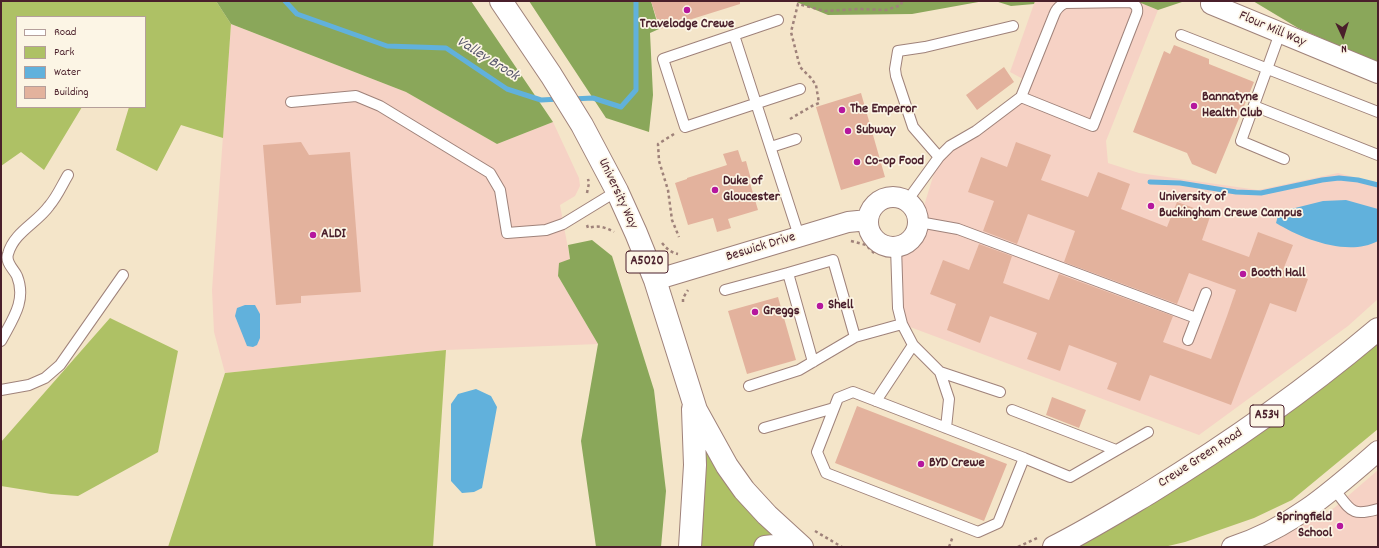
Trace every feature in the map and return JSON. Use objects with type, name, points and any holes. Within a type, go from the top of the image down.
[{"type":"main road","name":"University Way","points":[[501,1],[551,75],[582,125],[617,191],[655,280],[693,406],[727,466],[744,490],[767,515],[806,538]]},
{"type":"main road","name":"Crewe Green Road","points":[[1054,547],[1110,516],[1236,438],[1315,380],[1378,329]]},
{"type":"main road","name":"University Way","points":[[690,547],[695,465],[693,406]]},
{"type":"main road","points":[[766,547],[790,547]]},
{"type":"street","name":"Flour Mill Way","points":[[1211,4],[1378,73]]},
{"type":"street","points":[[892,196],[899,197],[914,207],[919,222],[918,229],[910,240],[901,246],[896,247],[886,246],[874,239],[870,233],[868,220],[871,210],[881,200],[892,196]]},
{"type":"street","name":"Beswick Drive","points":[[655,280],[848,222],[868,220]]},
{"type":"street","points":[[1235,546],[1288,522],[1308,509],[1378,451]]},
{"type":"lane","points":[[907,201],[939,157],[950,146],[976,131],[1021,97],[1056,8],[1064,3],[1131,2],[1135,4],[1138,8],[1137,13],[1093,126],[1021,97]]},
{"type":"lane","points":[[778,20],[663,59],[685,127],[800,90]]},
{"type":"lane","points":[[939,157],[913,127],[896,76],[895,69],[898,51],[925,47],[1013,26]]},
{"type":"lane","points":[[1280,33],[1241,141],[1284,159]]},
{"type":"lane","points":[[734,35],[799,236]]},
{"type":"lane","points":[[1181,35],[1378,112]]},
{"type":"lane","points":[[291,102],[356,96],[380,106],[490,173],[500,190],[507,234],[546,230],[563,224],[617,191]]},
{"type":"lane","points":[[1254,106],[1378,155]]},
{"type":"lane","points":[[771,147],[796,140]]},
{"type":"lane","points":[[1,341],[20,305],[21,298],[17,275],[8,260],[7,255],[18,236],[50,206],[68,175]]},
{"type":"lane","points":[[919,222],[958,229],[1196,318]]},
{"type":"lane","points":[[896,247],[898,308],[902,324],[913,345],[940,372],[1000,392]]},
{"type":"lane","points":[[725,290],[833,260],[855,337]]},
{"type":"lane","points":[[788,273],[813,362]]},
{"type":"lane","points":[[1,390],[29,385],[45,378],[60,365],[81,338],[123,275]]},
{"type":"lane","points":[[1188,340],[1206,293]]},
{"type":"lane","points":[[749,386],[799,370],[855,337],[902,324]]},
{"type":"lane","points":[[876,401],[913,345]]},
{"type":"lane","points":[[940,372],[949,399],[946,428]]},
{"type":"lane","points":[[1024,458],[998,523],[978,532],[826,473],[817,452],[838,398],[853,392],[1024,458],[1070,477],[1148,432]]},
{"type":"lane","points":[[764,428],[834,408]]},
{"type":"lane","points":[[1012,410],[1116,450]]},
{"type":"lane","points":[[1334,489],[1348,507],[1357,513],[1364,513],[1378,509]]},
{"type":"path","points":[[790,119],[819,103],[816,84],[800,67],[791,32],[798,4],[826,11],[886,10],[901,5],[902,1]]},
{"type":"path","points":[[679,237],[672,220],[668,190],[660,161],[658,144],[685,127]]},
{"type":"path","points":[[587,174],[589,183],[586,196],[576,204],[588,228],[596,226],[604,227],[615,233]]},
{"type":"path","points":[[806,538],[842,547]]},
{"type":"shaded area","name":"University of Buckingham Crewe Campus","points":[[1035,1],[1136,1],[1158,10],[1106,141],[1108,163],[1139,173],[1258,190],[1338,173],[1378,183],[1378,299],[1348,326],[1199,435],[902,324],[896,247],[919,222],[939,157],[1021,97],[1023,79],[1010,72]]},
{"type":"shaded area","points":[[231,24],[406,92],[497,144],[553,122],[579,178],[580,186],[575,196],[560,205],[570,259],[558,276],[598,344],[446,350],[225,373],[214,332],[212,290]]},
{"type":"shaded area","name":"Springfield School","points":[[1378,470],[1378,547],[1264,547],[1334,508]]},
{"type":"green space","points":[[1,1],[216,1],[231,24],[223,138],[181,125],[157,171],[116,150],[129,108],[146,108],[146,16],[16,16],[16,108],[81,108],[44,170],[21,152],[1,166]]},
{"type":"green space","points":[[216,1],[471,1],[553,122],[497,144],[406,92],[231,24]]},
{"type":"green space","points":[[529,1],[651,1],[659,29],[650,33],[653,95],[649,132],[606,118]]},
{"type":"green space","points":[[794,1],[984,1],[912,14],[828,15]]},
{"type":"green space","points":[[995,1],[1035,1],[1034,4],[1011,6]]},
{"type":"green space","points":[[1136,1],[1185,1],[1158,10]]},
{"type":"green space","points":[[1253,1],[1378,1],[1378,63],[1298,28]]},
{"type":"green space","points":[[592,240],[612,256],[654,390],[666,491],[661,547],[596,547],[581,441],[598,344],[558,276],[559,263],[570,259],[568,245]]},
{"type":"green space","points":[[110,318],[178,351],[158,452],[78,496],[51,494],[1,486],[1,442]]},
{"type":"green space","points":[[1378,339],[1378,429],[1292,500],[1254,518],[1185,542],[1164,547],[1075,547],[1226,457],[1331,380]]},
{"type":"green space","points":[[446,350],[433,547],[168,547],[225,373]]},
{"type":"green space","points":[[696,410],[802,547],[690,547]]},
{"type":"water","points":[[1346,200],[1378,209],[1378,241],[1353,247],[1339,247],[1312,240],[1276,223],[1279,212],[1323,201]]},
{"type":"water","points":[[245,305],[255,305],[260,314],[260,338],[257,345],[253,347],[247,346],[235,316],[237,308]]},
{"type":"water","points":[[476,389],[491,396],[497,407],[482,488],[474,492],[462,493],[451,481],[451,404],[458,394]]},
{"type":"building","name":"Travelodge Crewe","points":[[651,1],[740,1],[740,4],[660,29]]},
{"type":"building","points":[[1174,45],[1209,59],[1209,64],[1254,82],[1216,174],[1192,164],[1187,153],[1133,132],[1164,51],[1170,54]]},
{"type":"building","points":[[1004,67],[1014,82],[977,110],[966,95]]},
{"type":"building","points":[[861,93],[885,177],[841,190],[816,107]]},
{"type":"building","name":"ALDI","points":[[301,142],[309,155],[350,152],[361,292],[301,296],[301,303],[276,305],[263,145]]},
{"type":"building","name":"Booth Hall","points":[[1016,142],[1051,155],[1041,180],[1088,197],[1098,172],[1130,184],[1121,209],[1167,227],[1177,202],[1211,214],[1202,240],[1249,257],[1258,232],[1293,245],[1283,270],[1308,279],[1296,312],[1270,303],[1231,405],[1150,375],[1140,401],[1107,389],[1117,363],[1069,345],[1060,371],[1027,359],[1037,333],[990,316],[980,343],[947,330],[956,304],[930,294],[943,260],[969,270],[979,244],[1012,256],[1003,283],[1049,300],[1059,274],[1173,316],[1163,342],[1211,359],[1227,316],[1236,290],[1189,273],[1177,304],[1064,262],[1075,231],[1028,214],[1017,244],[983,231],[994,201],[968,192],[981,157],[1007,167]]},
{"type":"building","name":"Duke of Gloucester","points":[[738,150],[742,162],[746,161],[752,183],[750,183],[758,210],[728,219],[731,228],[717,232],[713,218],[688,225],[675,183],[727,165],[723,154]]},
{"type":"building","points":[[778,297],[796,360],[747,374],[728,311]]},
{"type":"building","points":[[1052,397],[1086,410],[1079,428],[1046,415]]},
{"type":"building","name":"BYD Crewe","points":[[857,406],[1007,464],[984,521],[835,463]]},
{"type":"waterway","name":"Valley Brook","points":[[285,1],[297,14],[387,46],[446,48],[507,89],[541,100],[560,99]]},
{"type":"waterway","name":"Valley Brook","points":[[572,99],[593,98],[621,107],[636,90],[636,1]]},
{"type":"waterway","points":[[1150,182],[1180,183],[1236,192],[1261,193],[1322,180],[1339,178],[1358,180],[1378,185]]},
{"type":"place","name":"Travelodge Crewe","points":[[687,10]]},
{"type":"place","name":"Bannatyne Health Club","points":[[1194,106]]},
{"type":"place","name":"The Emperor","points":[[842,110]]},
{"type":"place","name":"Subway","points":[[848,131]]},
{"type":"place","name":"Co-op Food","points":[[857,162]]},
{"type":"place","name":"Duke of Gloucester","points":[[715,190]]},
{"type":"place","name":"University of Buckingham Crewe Campus","points":[[1151,206]]},
{"type":"place","name":"ALDI","points":[[313,235]]},
{"type":"place","name":"Booth Hall","points":[[1243,274]]},
{"type":"place","name":"Shell","points":[[820,306]]},
{"type":"place","name":"Greggs","points":[[755,312]]},
{"type":"place","name":"BYD Crewe","points":[[921,464]]},
{"type":"place","name":"Springfield School","points":[[1340,526]]}]
